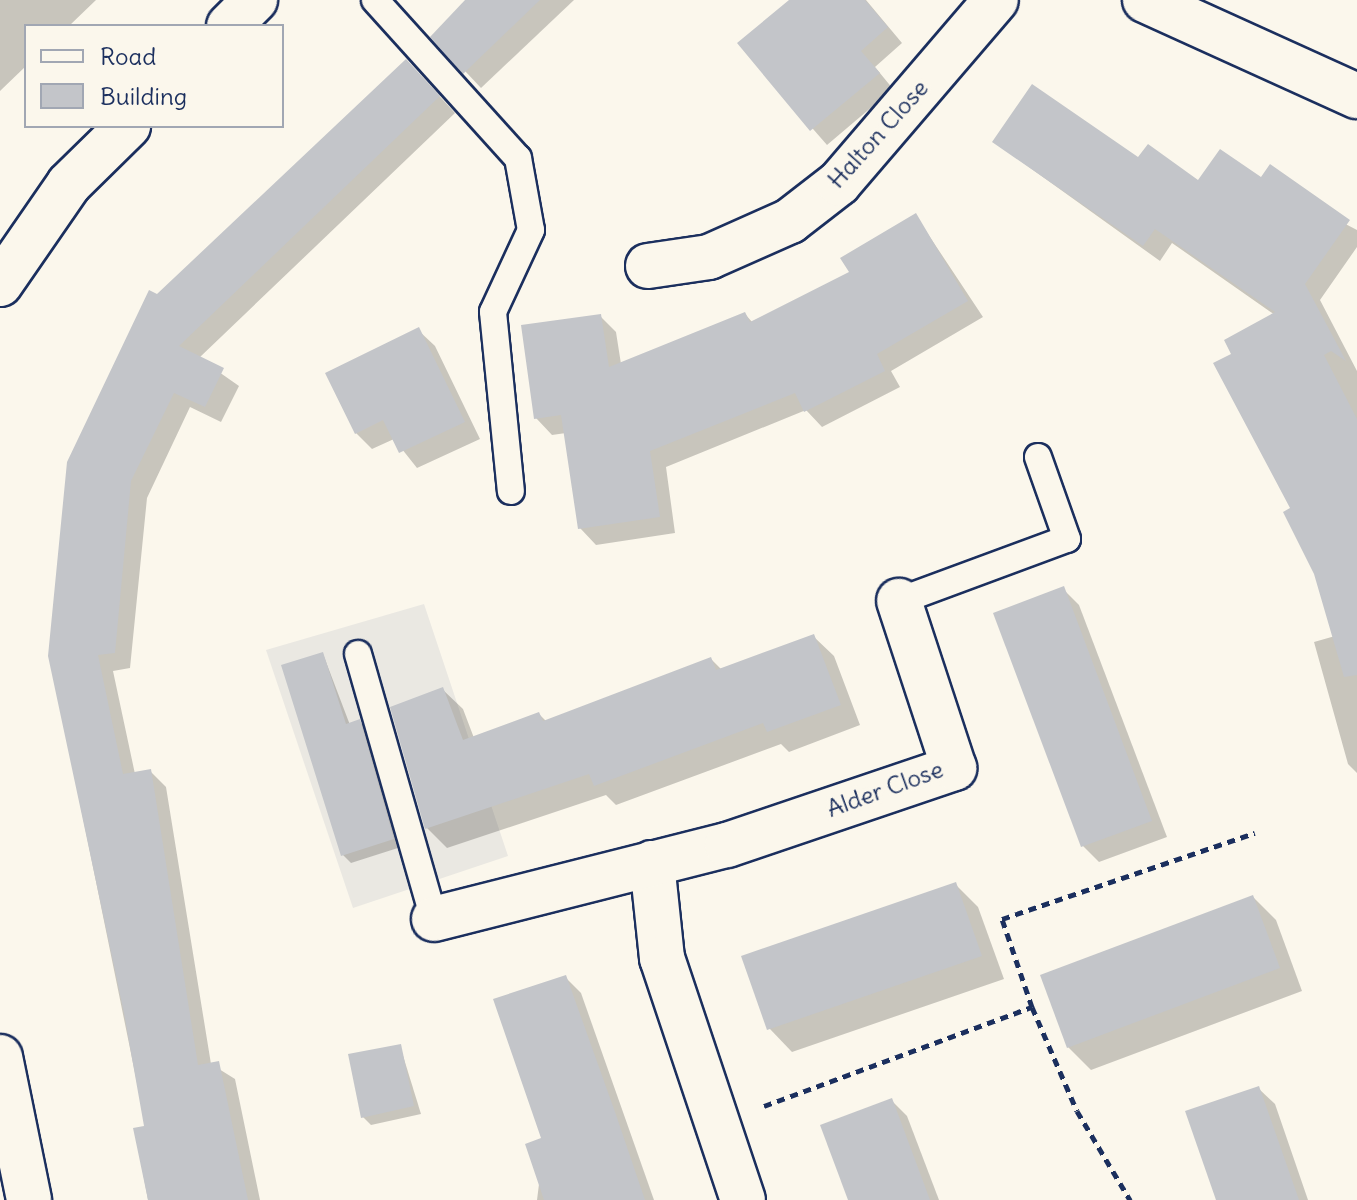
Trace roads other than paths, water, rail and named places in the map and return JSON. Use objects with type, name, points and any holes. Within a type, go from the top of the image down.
[{"type":"street","points":[[231,24],[255,0]]},
{"type":"street","name":"Halton Close","points":[[648,266],[709,257],[790,221],[839,183],[996,0]]},
{"type":"street","points":[[1145,0],[1357,96]]},
{"type":"street","points":[[0,284],[69,184],[126,128]]},
{"type":"street","name":"Alder Close","points":[[434,919],[652,863],[954,768],[899,601]]},
{"type":"street","points":[[652,863],[662,958],[743,1200]]},
{"type":"street","points":[[0,1057],[6,1107],[29,1200]]},
{"type":"lane","points":[[375,0],[518,158],[531,230],[493,312],[511,491]]},
{"type":"lane","points":[[899,601],[1067,539],[1038,457]]},
{"type":"lane","points":[[358,654],[434,919]]}]
